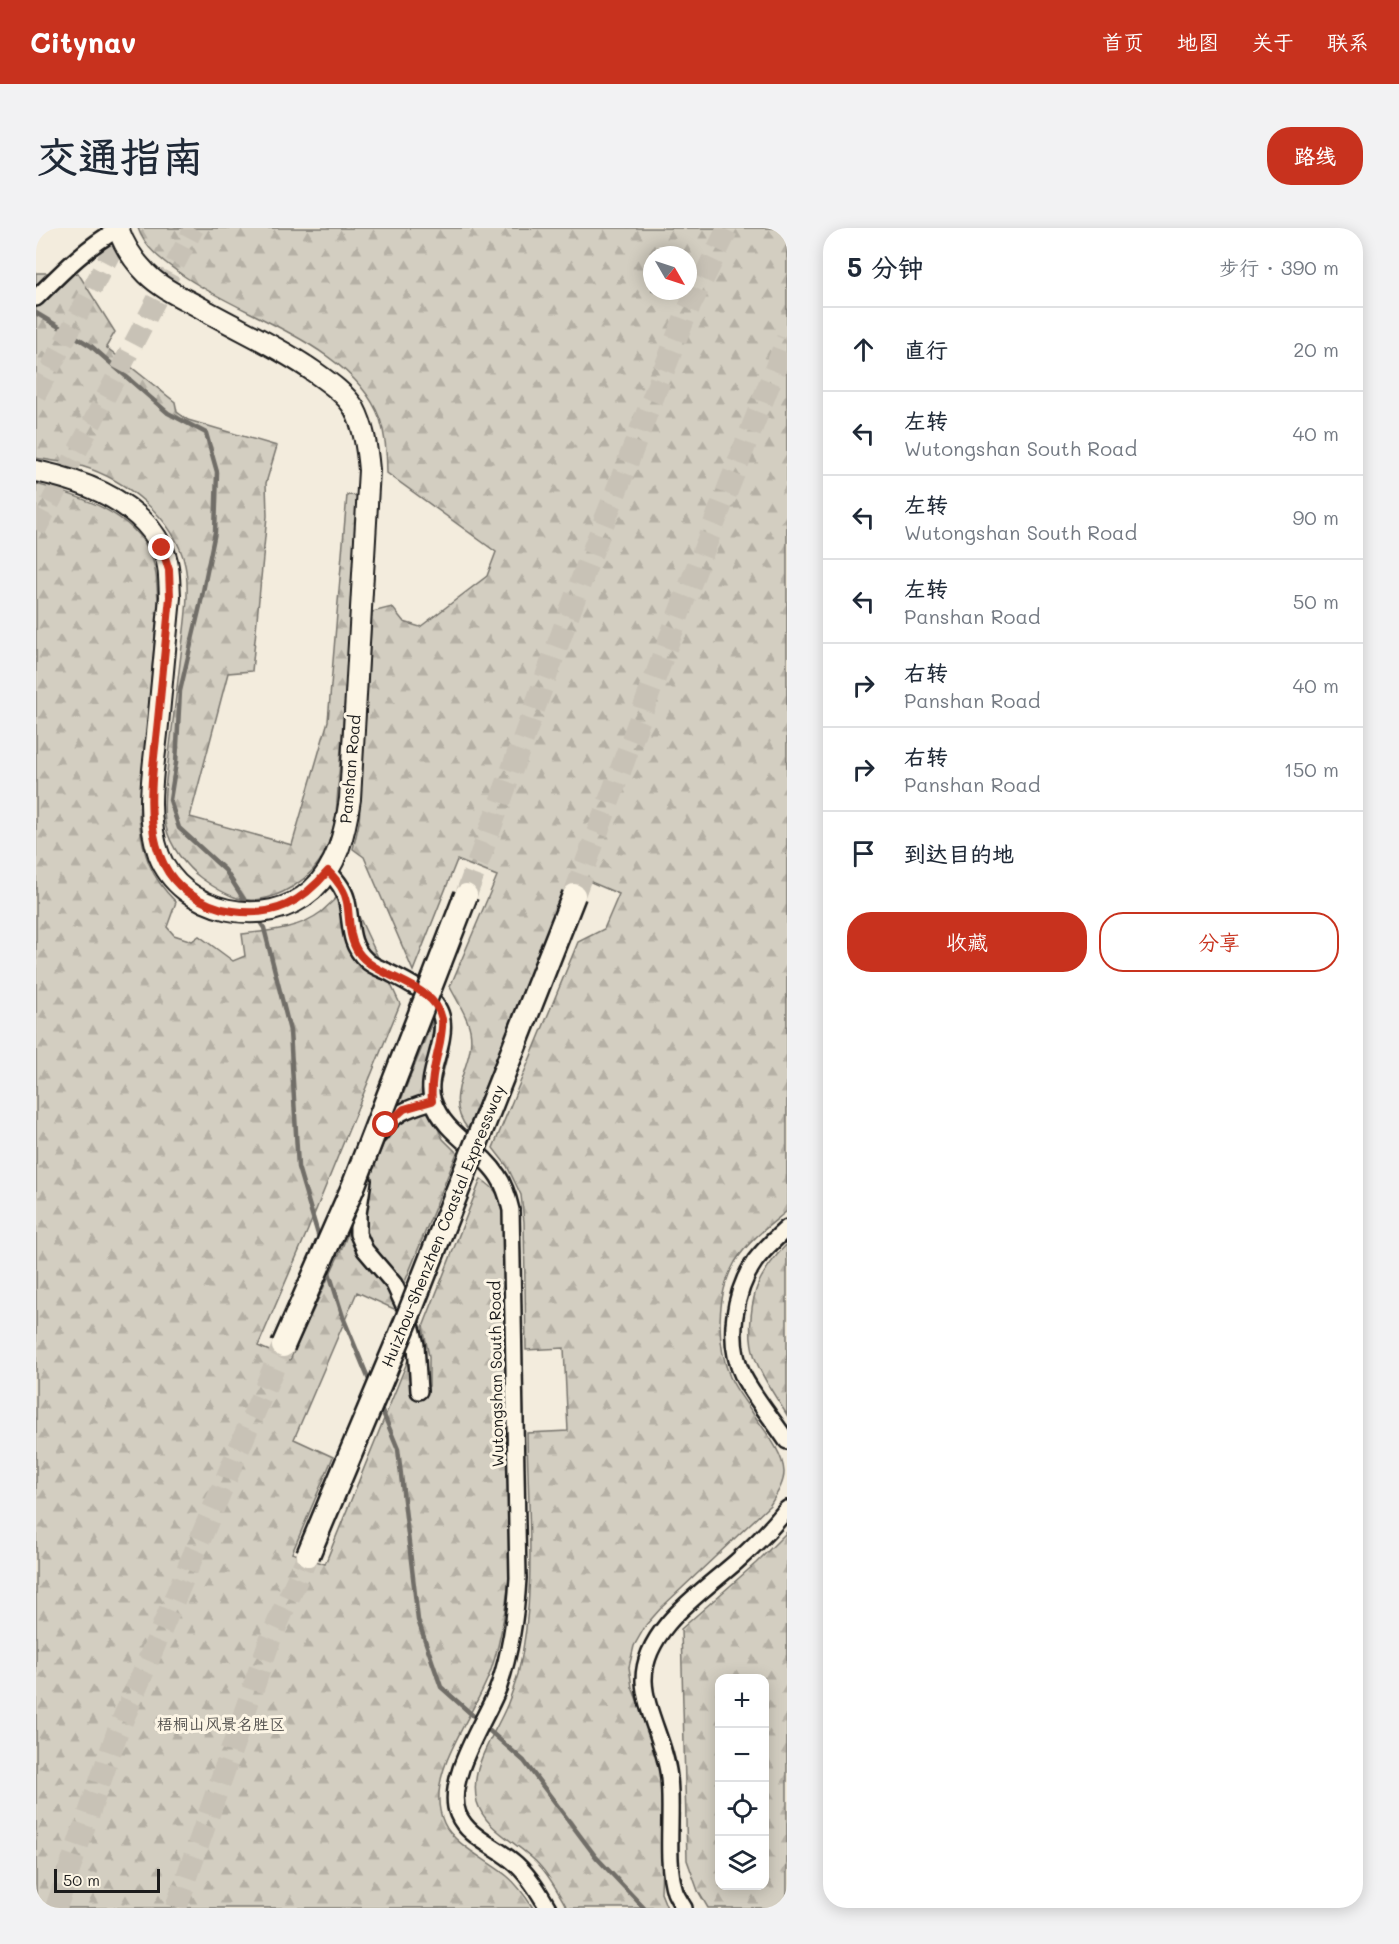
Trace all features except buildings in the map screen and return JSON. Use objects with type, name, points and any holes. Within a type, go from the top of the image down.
[{"type":"highway","points":[[283,1346],[353,1187],[466,895]]},
{"type":"highway","name":"Huizhou-Shenzhen Coastal Expressway","points":[[308,1555],[405,1324],[574,895]]},
{"type":"main road","name":"Panshan Road","points":[[36,471],[78,483],[107,495],[129,508],[149,528],[162,548],[169,570],[170,597],[151,797],[153,834],[168,873],[196,898],[212,905],[242,912],[270,910],[293,903],[312,890],[328,871],[338,852],[346,826],[350,799],[369,470],[361,424],[353,406],[339,391],[312,370],[184,299],[149,276],[130,254],[118,229]]},
{"type":"street","points":[[36,298],[74,260],[95,243],[118,229]]},
{"type":"street","points":[[328,871],[338,882],[347,900],[351,936],[358,952],[369,963],[428,996],[438,1007],[442,1021],[431,1088],[432,1101],[404,1109],[386,1125],[373,1144],[366,1164],[358,1214],[358,1234],[364,1250],[394,1284],[409,1316],[416,1345],[419,1391]]},
{"type":"street","name":"Wutongshan South Road","points":[[432,1101],[440,1115],[460,1139],[497,1174],[506,1189],[512,1210],[518,1578],[513,1633],[498,1687],[471,1744],[458,1781],[457,1812],[464,1825],[474,1835],[504,1854],[522,1870],[537,1888],[548,1908]]},
{"type":"street","points":[[787,1228],[755,1261],[744,1281],[738,1301],[735,1332],[738,1360],[743,1376],[787,1440]]},
{"type":"street","points":[[684,1908],[675,1892],[671,1874],[667,1759],[646,1698],[644,1681],[646,1665],[651,1648],[674,1618],[692,1599],[758,1541],[787,1509]]},
{"type":"green space","points":[[138,228],[787,228],[787,1211],[752,1241],[735,1262],[724,1289],[720,1319],[722,1349],[730,1377],[776,1448],[783,1464],[784,1476],[770,1505],[662,1607],[646,1625],[634,1646],[629,1667],[632,1687],[653,1742],[661,1774],[664,1801],[661,1893],[667,1908],[567,1908],[540,1866],[488,1821],[477,1802],[475,1790],[483,1756],[510,1698],[524,1644],[528,1614],[530,1554],[527,1433],[568,1431],[564,1348],[526,1350],[524,1222],[521,1195],[507,1166],[493,1148],[578,942],[604,929],[619,894],[572,874],[468,1129],[460,1116],[457,1104],[458,1092],[469,1055],[470,1030],[450,987],[497,876],[457,860],[413,971],[364,857],[353,849],[359,823],[372,612],[392,607],[404,622],[420,627],[487,576],[496,552],[387,473],[386,446],[380,419],[366,393],[346,371],[293,335],[206,290],[181,274],[168,265],[145,242]]},
{"type":"green space","points":[[36,273],[78,273],[115,332],[106,347],[175,402],[177,412],[188,420],[277,446],[266,483],[267,516],[252,671],[228,673],[190,817],[292,845],[328,721],[347,495],[360,496],[336,815],[325,851],[312,871],[294,886],[271,897],[248,900],[218,890],[201,878],[179,856],[168,834],[165,798],[186,616],[185,565],[171,532],[159,516],[131,491],[98,472],[81,466],[36,458]]},
{"type":"green space","name":"梧桐山风景名胜区","points":[[36,484],[86,500],[117,516],[142,540],[153,561],[158,601],[139,817],[142,842],[149,863],[160,883],[176,902],[167,927],[174,935],[192,941],[199,936],[233,961],[245,956],[242,934],[263,932],[303,922],[321,912],[346,889],[400,1004],[258,1346],[290,1360],[342,1248],[438,1007],[451,1026],[449,1049],[435,1104],[435,1122],[443,1139],[457,1153],[394,1309],[357,1292],[294,1439],[333,1457],[292,1553],[325,1564],[408,1360],[410,1388],[429,1386],[429,1356],[423,1327],[481,1179],[497,1194],[504,1215],[511,1562],[504,1616],[495,1657],[484,1687],[445,1765],[440,1785],[439,1804],[444,1823],[455,1838],[511,1879],[533,1908],[36,1908]]},
{"type":"green space","points":[[787,1244],[787,1415],[758,1365],[751,1342],[751,1324],[752,1306],[758,1284],[769,1265]]},
{"type":"green space","points":[[787,1532],[787,1908],[708,1908],[698,1891],[687,1860],[681,1629],[756,1563]]},
{"type":"waterway","points":[[36,313],[91,346],[168,413],[206,433],[217,472],[215,532],[180,691],[176,763],[170,800],[179,828],[225,870],[249,907]]},
{"type":"waterway","points":[[256,916],[264,928],[290,1031],[298,1167],[320,1241]]},
{"type":"waterway","points":[[327,1266],[343,1317],[371,1385]]},
{"type":"waterway","points":[[379,1403],[398,1449],[418,1620],[441,1687],[478,1720]]},
{"type":"waterway","points":[[484,1726],[524,1761],[596,1857],[644,1908]]},
{"type":"tunnel","points":[[36,395],[124,228]]},
{"type":"tunnel","points":[[36,530],[194,228]]},
{"type":"tunnel","points":[[466,895],[584,573],[686,314],[728,228]]},
{"type":"tunnel","points":[[574,895],[684,600],[787,339]]},
{"type":"tunnel","points":[[56,1908],[117,1733],[283,1346]]},
{"type":"tunnel","points":[[176,1908],[270,1640],[308,1555]]},
{"type":"route","points":[[162,548],[169,570],[170,597],[151,797],[153,834],[160,855],[168,873],[181,887],[196,898],[228,910],[242,912],[270,910],[293,903],[312,890],[328,871],[338,882],[347,900],[351,936],[358,952],[369,963],[428,996],[438,1007],[442,1021],[431,1088],[432,1101],[404,1109],[386,1125]]}]
